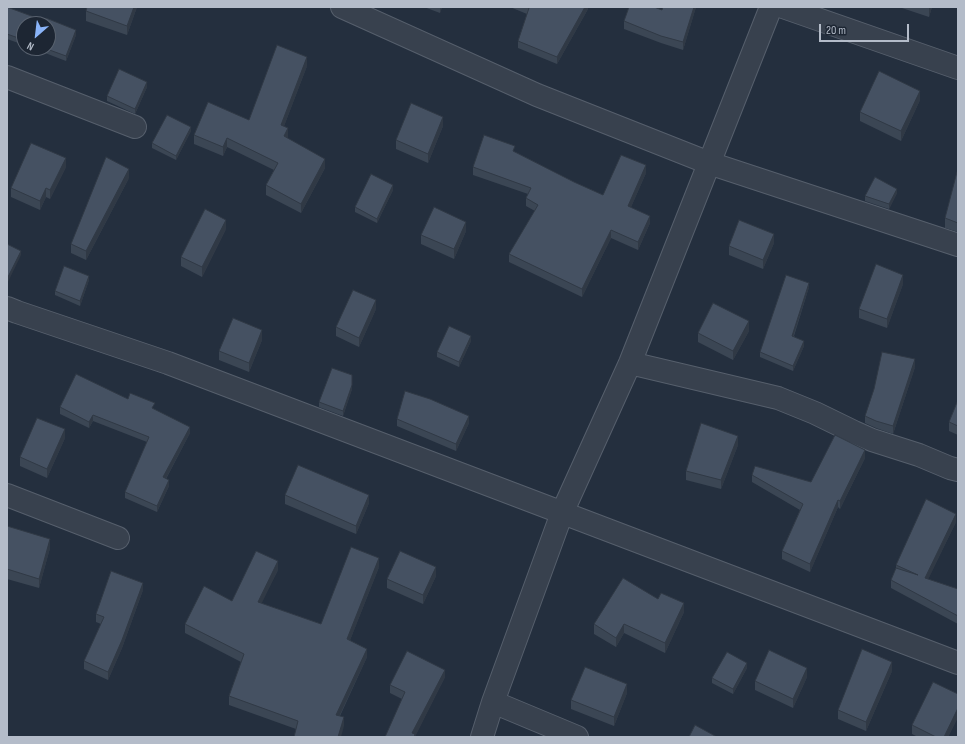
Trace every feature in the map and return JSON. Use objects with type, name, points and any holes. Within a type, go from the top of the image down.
[{"type":"street","points":[[342,7],[537,95],[709,163],[958,245]]},
{"type":"street","points":[[482,737],[493,702],[562,514],[630,364],[771,7]]},
{"type":"street","points":[[783,7],[958,68]]},
{"type":"street","points":[[7,77],[135,126]]},
{"type":"street","points":[[7,308],[168,363],[562,514],[958,663]]},
{"type":"street","points":[[630,364],[778,398],[815,413],[872,440],[919,455],[958,470]]},
{"type":"street","points":[[7,495],[118,538]]},
{"type":"street","points":[[493,702],[577,737]]},
{"type":"building","points":[[7,7],[31,16],[16,16],[16,37],[7,34]]},
{"type":"building","points":[[87,7],[134,7],[127,26],[86,11]]},
{"type":"building","points":[[527,7],[585,7],[557,57],[518,41],[529,8]]},
{"type":"building","points":[[629,7],[654,7],[662,10],[663,7],[694,7],[683,42],[661,36],[624,21]]},
{"type":"building","points":[[56,22],[76,30],[66,56],[56,52]]},
{"type":"building","points":[[277,45],[307,57],[281,125],[288,128],[284,136],[325,159],[301,204],[266,185],[278,163],[227,138],[223,147],[194,135],[208,102],[249,120]]},
{"type":"building","points":[[119,69],[147,82],[135,109],[107,96]]},
{"type":"building","points":[[879,71],[920,91],[901,131],[860,112]]},
{"type":"building","points":[[411,103],[443,117],[428,154],[396,140]]},
{"type":"building","points":[[167,115],[191,127],[176,156],[152,143]]},
{"type":"building","points":[[484,135],[515,146],[513,151],[603,195],[621,155],[646,165],[628,206],[650,216],[638,242],[611,230],[582,289],[509,254],[538,205],[526,198],[531,188],[473,167]]},
{"type":"building","points":[[31,143],[66,158],[50,190],[46,188],[40,201],[11,188]]},
{"type":"building","points":[[106,157],[129,169],[86,251],[71,244]]},
{"type":"building","points":[[958,172],[958,223],[945,218]]},
{"type":"building","points":[[371,174],[393,185],[377,219],[355,207]]},
{"type":"building","points":[[875,177],[897,189],[889,204],[865,196]]},
{"type":"building","points":[[434,207],[466,222],[454,249],[421,235]]},
{"type":"building","points":[[205,209],[226,220],[202,267],[181,257]]},
{"type":"building","points":[[739,220],[774,234],[763,260],[729,246]]},
{"type":"building","points":[[7,244],[21,251],[8,277],[7,277]]},
{"type":"building","points":[[876,264],[903,275],[887,319],[859,309]]},
{"type":"building","points":[[64,266],[89,276],[80,301],[55,291]]},
{"type":"building","points":[[786,275],[809,283],[792,336],[804,341],[793,366],[760,352]]},
{"type":"building","points":[[353,290],[376,300],[359,338],[336,327]]},
{"type":"building","points":[[713,303],[749,321],[733,351],[698,333]]},
{"type":"building","points":[[233,318],[262,330],[249,363],[219,351]]},
{"type":"building","points":[[449,326],[471,336],[459,362],[437,352]]},
{"type":"building","points":[[882,352],[915,359],[893,426],[865,416],[874,389]]},
{"type":"building","points":[[332,368],[352,375],[352,385],[343,411],[319,402]]},
{"type":"building","points":[[76,374],[128,399],[130,393],[155,403],[152,408],[190,427],[163,477],[169,480],[157,506],[125,492],[149,437],[93,415],[89,422],[60,407]]},
{"type":"building","points":[[405,391],[430,399],[469,416],[456,444],[397,419]]},
{"type":"building","points":[[958,400],[958,426],[949,422]]},
{"type":"building","points":[[37,418],[65,429],[47,469],[20,457]]},
{"type":"building","points":[[701,423],[738,436],[721,480],[686,471]]},
{"type":"building","points":[[835,435],[865,450],[840,501],[838,500],[810,564],[782,551],[803,504],[752,475],[755,466],[811,482]]},
{"type":"building","points":[[298,465],[369,495],[356,526],[285,495]]},
{"type":"building","points":[[926,499],[956,514],[925,578],[958,589],[958,616],[891,580],[896,568],[918,575],[896,565]]},
{"type":"building","points":[[7,526],[50,539],[39,579],[7,569]]},
{"type":"building","points":[[351,547],[379,558],[347,639],[367,649],[336,715],[344,717],[338,737],[294,737],[298,721],[229,696],[244,654],[185,624],[204,586],[232,601],[256,551],[278,561],[258,602],[321,624]]},
{"type":"building","points":[[400,551],[436,567],[423,595],[387,579]]},
{"type":"building","points":[[111,571],[143,583],[122,640],[108,672],[84,661],[104,617],[96,614]]},
{"type":"building","points":[[623,578],[658,599],[661,593],[684,603],[665,643],[624,624],[616,638],[594,624]]},
{"type":"building","points":[[862,649],[892,662],[866,722],[838,710]]},
{"type":"building","points":[[769,650],[807,668],[793,699],[755,681]]},
{"type":"building","points":[[407,651],[445,670],[412,733],[415,734],[414,737],[385,737],[405,692],[390,685]]},
{"type":"building","points":[[727,652],[747,663],[733,689],[712,678]]},
{"type":"building","points":[[585,667],[627,684],[614,717],[571,700]]},
{"type":"building","points":[[933,682],[958,694],[958,708],[944,737],[936,737],[912,725]]},
{"type":"building","points":[[695,725],[717,737],[689,737]]}]
